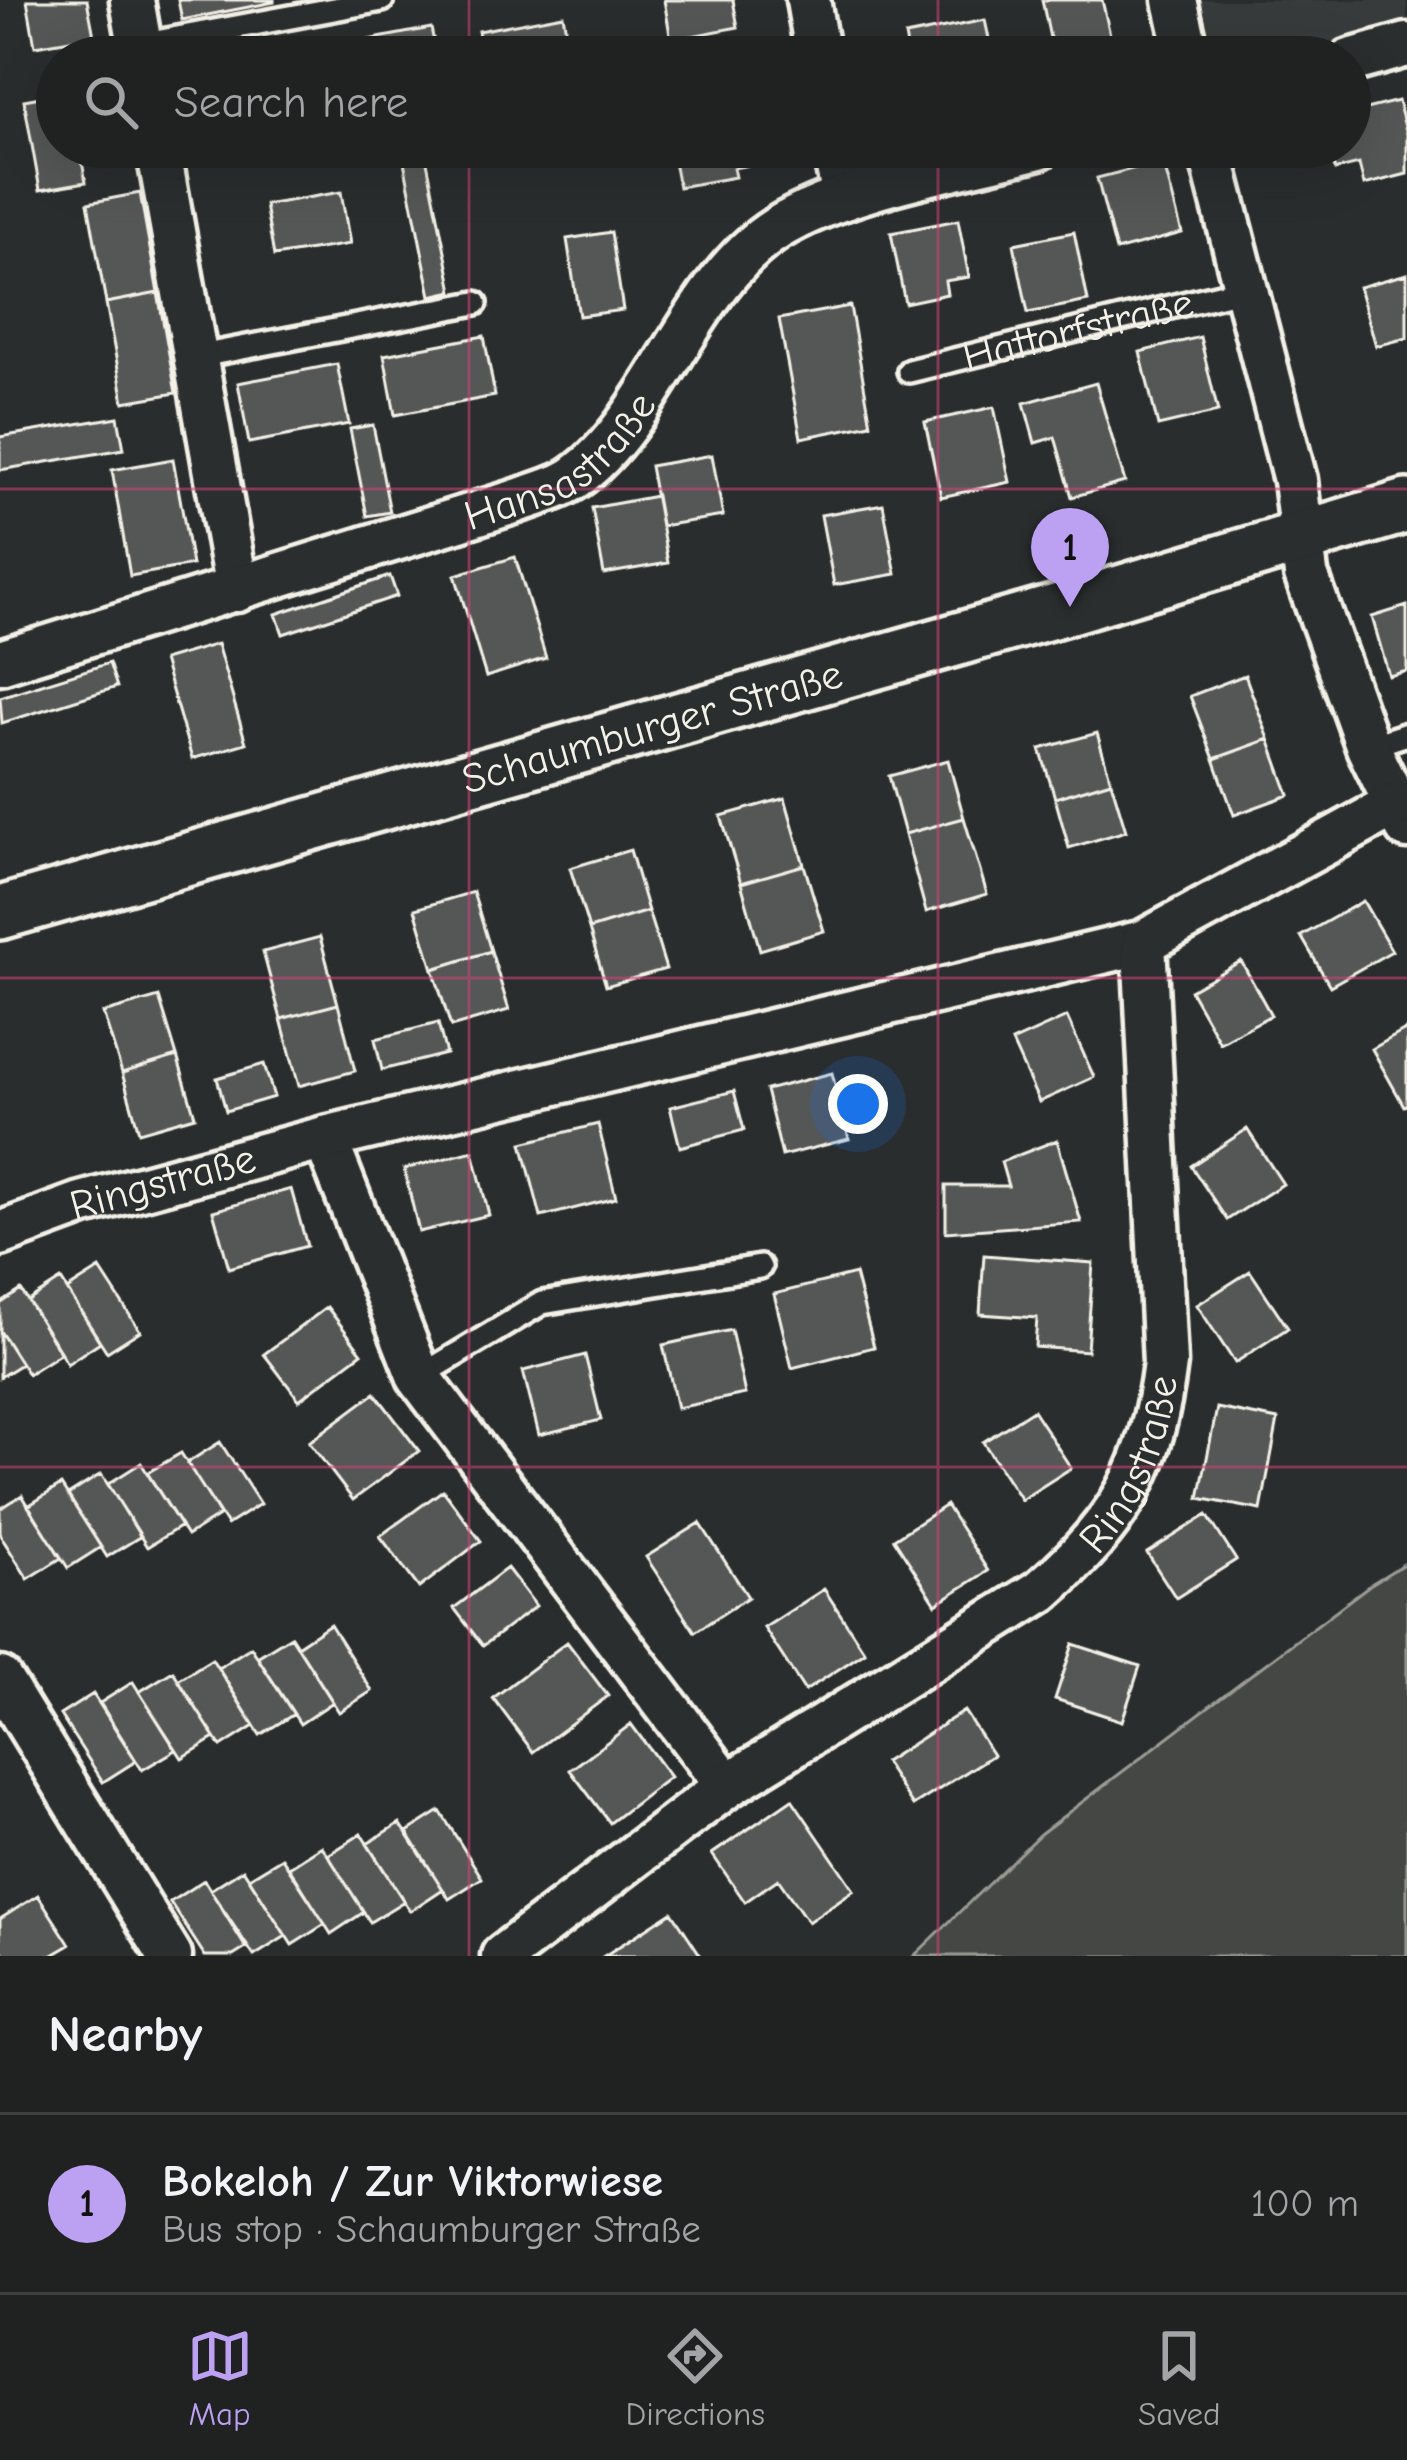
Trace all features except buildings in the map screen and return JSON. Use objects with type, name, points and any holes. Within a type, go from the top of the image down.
[{"type":"street","points":[[132,0],[138,36]]},
{"type":"street","points":[[808,0],[814,36]]},
{"type":"street","points":[[1175,0],[1183,36]]},
{"type":"street","points":[[1371,55],[1407,45]]},
{"type":"street","points":[[162,168],[237,590]]},
{"type":"street","points":[[839,168],[844,198]]},
{"type":"street","name":"Hansastraße","points":[[0,662],[572,480],[608,446],[734,265],[776,230],[844,198],[959,168]]},
{"type":"street","name":"Hattorfstraße","points":[[1214,168],[1295,480],[1306,574],[1387,740],[1401,816]]},
{"type":"street","name":"Schaumburger Straße","points":[[0,913],[1407,506]]},
{"type":"street","name":"Ringstraße","points":[[0,1234],[81,1204],[325,1138],[1144,942],[1401,816]]},
{"type":"street","name":"Ringstraße","points":[[502,1956],[727,1786],[1041,1591],[1111,1521],[1140,1471],[1158,1419],[1165,1363],[1144,942]]},
{"type":"street","points":[[325,1138],[418,1377],[727,1786]]},
{"type":"street","points":[[0,1679],[170,1956]]},
{"type":"lane","points":[[212,36],[382,0]]},
{"type":"lane","name":"Hattorfstraße","points":[[909,371],[1244,289]]},
{"type":"lane","points":[[195,357],[476,303]]},
{"type":"lane","points":[[418,1377],[542,1303],[760,1267]]},
{"type":"shaded area","points":[[1200,0],[1407,0],[1407,19],[1352,36],[1208,36]]},
{"type":"shaded area","points":[[1407,1562],[1407,1956],[914,1956],[1040,1834],[1371,1584]]},
{"type":"place","name":"Bokeloh / Zur Viktorwiese","points":[[1070,607]]}]
